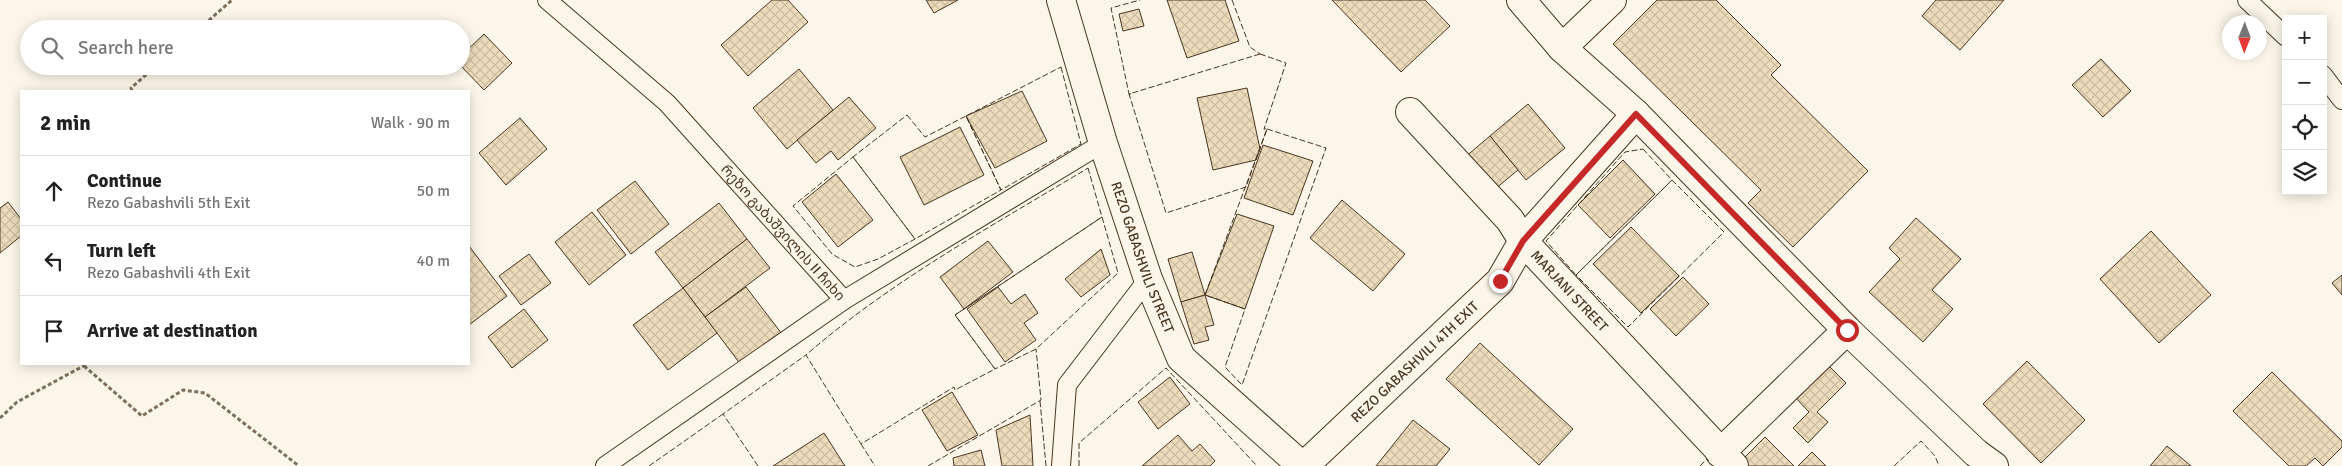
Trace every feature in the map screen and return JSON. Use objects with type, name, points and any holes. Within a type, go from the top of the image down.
[{"type":"street","name":"REZO GABASHVILI STREET","points":[[1061,0],[1103,143],[1148,279],[1180,358],[1303,466]]},
{"type":"street","points":[[1521,0],[1562,48],[1636,114],[1847,330],[1982,462]]},
{"type":"street","points":[[1562,48],[1612,0]]},
{"type":"street","name":"MARJANI STREET","points":[[1410,112],[1510,220],[1523,241],[1727,460]]},
{"type":"street","name":"REZO GABASHVILI 4TH EXIT","points":[[1303,466],[1500,281],[1523,241],[1636,114]]},
{"type":"street","points":[[1727,460],[1847,330]]},
{"type":"lane","name":"რეზო გაბაშვილის II ჩიხი","points":[[547,0],[667,103],[844,300],[1103,143]]},
{"type":"lane","points":[[2247,0],[2282,33]]},
{"type":"lane","points":[[2327,80],[2342,100]]},
{"type":"lane","points":[[1061,466],[1067,385],[1148,279]]},
{"type":"lane","points":[[605,466],[844,300]]},
{"type":"path","points":[[209,20],[232,0]]},
{"type":"path","points":[[132,90],[131,88],[146,75]]},
{"type":"path","points":[[0,418],[17,402],[86,365],[142,416],[183,390],[206,394],[299,466]]},
{"type":"building","points":[[772,0],[788,0],[808,22],[748,76],[721,45]]},
{"type":"building","points":[[926,0],[958,0],[934,13]]},
{"type":"building","points":[[1167,0],[1225,0],[1239,41],[1187,58]]},
{"type":"building","points":[[1332,0],[1425,0],[1450,26],[1401,72]]},
{"type":"building","points":[[1657,0],[1716,0],[1781,65],[1771,75],[1868,171],[1793,247],[1748,203],[1761,190],[1613,44]]},
{"type":"building","points":[[1936,0],[2004,0],[1960,50],[1922,16]]},
{"type":"building","points":[[1139,9],[1144,26],[1123,31],[1119,14]]},
{"type":"building","points":[[484,34],[512,63],[484,90],[470,75],[470,47]]},
{"type":"building","points":[[2101,59],[2131,91],[2103,117],[2072,85]]},
{"type":"building","points":[[799,69],[833,110],[787,149],[753,108]]},
{"type":"building","points":[[1247,88],[1260,149],[1256,160],[1213,170],[1197,98]]},
{"type":"building","points":[[1022,91],[1047,141],[995,168],[966,116]]},
{"type":"building","points":[[849,97],[876,128],[838,160],[831,151],[816,163],[797,140]]},
{"type":"building","points":[[1528,104],[1565,148],[1526,180],[1490,136]]},
{"type":"building","points":[[520,118],[547,149],[506,185],[479,153]]},
{"type":"building","points":[[960,127],[984,175],[924,205],[900,157]]},
{"type":"building","points":[[1490,136],[1518,170],[1495,189],[1464,158]]},
{"type":"building","points":[[1263,145],[1313,161],[1293,215],[1244,198]]},
{"type":"building","points":[[1623,160],[1655,194],[1610,238],[1578,205]]},
{"type":"building","points":[[836,174],[873,220],[838,247],[802,202]]},
{"type":"building","points":[[635,181],[669,224],[631,254],[597,210]]},
{"type":"building","points":[[1342,200],[1405,254],[1373,291],[1310,238]]},
{"type":"building","points":[[8,202],[20,218],[20,237],[0,253],[0,208]]},
{"type":"building","points":[[719,203],[747,239],[683,288],[655,252]]},
{"type":"building","points":[[592,212],[626,255],[589,285],[555,242]]},
{"type":"building","points":[[1237,214],[1274,226],[1245,309],[1205,295]]},
{"type":"building","points":[[1916,218],[1961,259],[1932,290],[1953,309],[1923,342],[1869,292],[1900,259],[1889,248]]},
{"type":"building","points":[[1631,227],[1679,276],[1641,313],[1593,264]]},
{"type":"building","points":[[2151,231],[2211,295],[2159,343],[2100,279]]},
{"type":"building","points":[[747,239],[770,268],[705,317],[683,288]]},
{"type":"building","points":[[988,241],[1013,272],[964,309],[940,277]]},
{"type":"building","points":[[470,247],[507,296],[470,324]]},
{"type":"building","points":[[1101,249],[1110,275],[1081,297],[1065,279]]},
{"type":"building","points":[[1192,252],[1205,295],[1181,302],[1168,259]]},
{"type":"building","points":[[529,254],[551,283],[521,305],[499,276]]},
{"type":"building","points":[[2342,275],[2342,295],[2332,283]]},
{"type":"building","points":[[1683,277],[1709,304],[1676,336],[1650,309]]},
{"type":"building","points":[[746,287],[782,334],[741,365],[705,317]]},
{"type":"building","points":[[998,287],[1011,304],[1025,294],[1038,313],[1024,323],[1036,340],[1005,362],[967,309]]},
{"type":"building","points":[[683,288],[717,333],[668,370],[633,325]]},
{"type":"building","points":[[1205,295],[1214,325],[1205,327],[1209,340],[1194,344],[1181,302]]},
{"type":"building","points":[[524,309],[548,340],[512,368],[488,337]]},
{"type":"building","points":[[1480,343],[1573,429],[1539,465],[1446,379]]},
{"type":"building","points":[[1824,361],[1846,383],[1817,412],[1828,422],[1808,443],[1793,428],[1809,412],[1792,394]]},
{"type":"building","points":[[2027,361],[2085,420],[2041,463],[1983,404]]},
{"type":"building","points":[[2272,372],[2342,441],[2342,447],[2323,466],[2315,458],[2306,466],[2289,466],[2233,411]]},
{"type":"building","points":[[1170,377],[1190,404],[1158,429],[1138,402]]},
{"type":"building","points":[[952,392],[978,435],[947,451],[922,410]]},
{"type":"building","points":[[1030,415],[1033,466],[1002,466],[996,430]]},
{"type":"building","points":[[1413,420],[1450,449],[1436,466],[1376,466]]},
{"type":"building","points":[[824,433],[845,466],[773,466]]},
{"type":"building","points":[[1178,435],[1192,451],[1200,444],[1215,461],[1210,466],[1142,466]]},
{"type":"building","points":[[1765,437],[1794,466],[1746,466],[1741,461]]},
{"type":"building","points":[[2167,446],[2191,466],[2150,466]]},
{"type":"building","points":[[981,450],[985,466],[954,466],[953,458]]},
{"type":"building","points":[[1812,452],[1826,466],[1798,466]]},
{"type":"fence","points":[[1131,94],[1129,94],[1111,8],[1140,0]]},
{"type":"fence","points":[[1232,0],[1250,47],[1260,54]]},
{"type":"fence","points":[[1260,54],[1286,63],[1264,129],[1267,129],[1246,187],[1166,213],[1129,94],[1260,54]]},
{"type":"fence","points":[[1061,67],[1081,144],[1001,190],[966,116],[1061,67]]},
{"type":"fence","points":[[907,115],[925,137],[966,116],[1001,190],[915,239],[853,157],[907,115]]},
{"type":"fence","points":[[1267,129],[1326,148],[1242,385],[1225,367],[1245,309],[1205,295],[1267,129]]},
{"type":"fence","points":[[1643,149],[1672,180],[1576,275],[1546,241],[1625,152],[1643,149]]},
{"type":"fence","points":[[853,157],[915,239],[878,259],[855,267],[832,254],[793,206],[853,157]]},
{"type":"fence","points":[[1088,168],[1102,217],[955,315],[995,369],[955,390],[954,387],[861,444],[806,355],[872,303],[907,279],[979,233],[1088,168]]},
{"type":"fence","points":[[1672,180],[1724,232],[1628,327],[1576,275],[1672,180]]},
{"type":"fence","points":[[1102,217],[1118,273],[1036,349],[995,369],[955,315],[1102,217]]},
{"type":"fence","points":[[928,466],[1041,400],[1036,349]]},
{"type":"fence","points":[[758,466],[723,414],[806,355]]},
{"type":"fence","points":[[1079,466],[1079,443],[1166,368],[1257,466]]},
{"type":"fence","points":[[1040,401],[1046,466]]},
{"type":"fence","points":[[649,466],[723,414]]},
{"type":"fence","points":[[1894,466],[1921,441],[1935,456],[1939,466]]},
{"type":"fence","points":[[861,444],[875,466]]},
{"type":"fence","points":[[1700,466],[1707,459],[1709,461]]},
{"type":"route","points":[[1500,281],[1523,241],[1636,114],[1847,330]]}]
